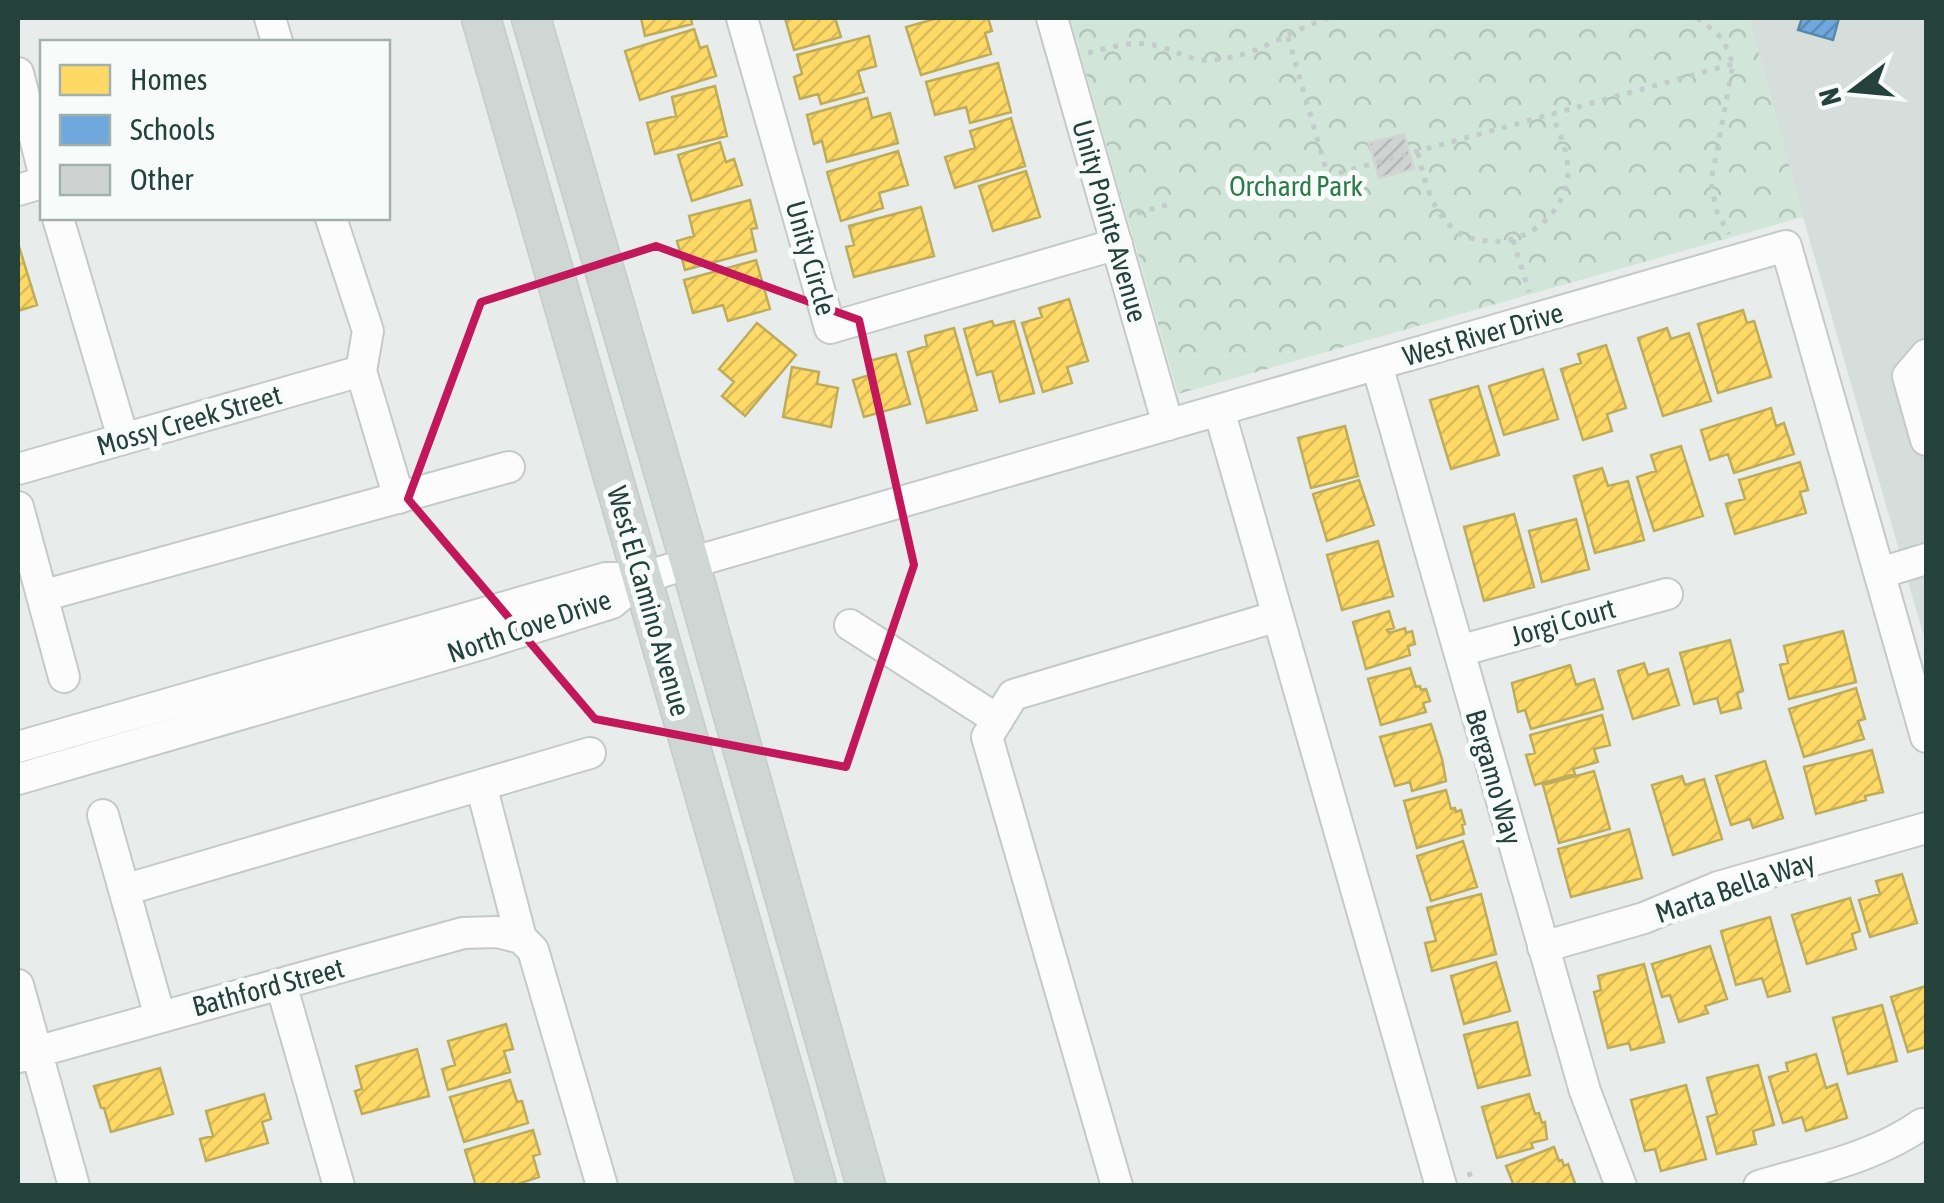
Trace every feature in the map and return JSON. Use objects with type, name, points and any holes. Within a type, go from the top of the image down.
[{"type":"main road","name":"West El Camino Avenue","points":[[481,18],[817,1186]]},
{"type":"main road","name":"West El Camino Avenue","points":[[530,18],[690,563],[866,1186]]},
{"type":"street","name":"Unity Circle","points":[[742,18],[830,328],[1113,232]]},
{"type":"street","name":"Unity Pointe Avenue","points":[[1052,18],[1168,425]]},
{"type":"street","points":[[18,73],[40,158]]},
{"type":"street","points":[[59,220],[123,438]]},
{"type":"street","points":[[332,220],[368,330],[361,372],[399,498]]},
{"type":"street","name":"West River Drive","points":[[642,578],[1786,246],[1926,738]]},
{"type":"street","points":[[1926,354],[1908,376],[1926,440]]},
{"type":"street","name":"Bergamo Way","points":[[1377,364],[1585,1091],[1621,1186]]},
{"type":"street","name":"Mossy Creek Street","points":[[18,469],[361,372]]},
{"type":"street","points":[[1219,410],[1441,1186]]},
{"type":"street","points":[[42,596],[509,467]]},
{"type":"street","points":[[18,507],[64,677]]},
{"type":"street","points":[[1880,573],[1926,558]]},
{"type":"street","name":"North Cove Drive","points":[[18,748],[588,582],[642,578]]},
{"type":"street","name":"North Cove Drive","points":[[18,779],[612,603],[642,578]]},
{"type":"street","name":"Jorgi Court","points":[[1459,652],[1667,594]]},
{"type":"street","points":[[1118,1186],[988,737],[1013,696],[1278,616]]},
{"type":"street","points":[[850,625],[998,720]]},
{"type":"street","points":[[124,890],[590,753]]},
{"type":"street","points":[[481,785],[520,938],[533,950],[602,1186]]},
{"type":"street","points":[[103,814],[160,1017]]},
{"type":"street","name":"Marta Bella Way","points":[[1543,947],[1644,918],[1718,887],[1926,828]]},
{"type":"street","name":"Bathford Street","points":[[26,1054],[464,933],[497,932],[520,938]]},
{"type":"street","points":[[281,984],[339,1186]]},
{"type":"street","points":[[18,985],[26,1054],[74,1186]]},
{"type":"street","points":[[1759,1186],[1874,1152],[1922,1124]]},
{"type":"path","points":[[1086,54],[1140,44],[1205,60],[1225,59],[1246,54],[1328,18]]},
{"type":"path","points":[[1697,18],[1724,42],[1733,64],[1711,182],[1717,212],[1728,233]]},
{"type":"path","points":[[1288,37],[1328,176]]},
{"type":"path","points":[[1313,180],[1733,64]]},
{"type":"path","points":[[1418,153],[1434,205],[1460,235],[1485,241],[1521,238],[1553,212],[1568,179],[1568,163],[1552,115]]},
{"type":"path","points":[[1113,232],[1174,203]]},
{"type":"path","points":[[1512,240],[1538,318]]},
{"type":"highlighted area","points":[[656,246],[859,320],[914,565],[846,767],[595,719],[408,499],[481,302]]},
{"type":"shaded area","points":[[1749,18],[1926,18],[1926,644],[1803,217]]},
{"type":"green space","name":"Orchard Park","points":[[1070,18],[1749,18],[1803,217],[1178,394]]},
{"type":"building: Homes","points":[[641,18],[691,18],[692,24],[645,36]]},
{"type":"building: Homes","points":[[785,18],[835,18],[841,37],[794,50]]},
{"type":"building: Homes","points":[[938,18],[988,18],[992,31],[985,33],[991,54],[921,75],[906,27]]},
{"type":"building: Homes","points":[[694,29],[700,48],[707,46],[716,76],[640,100],[625,51]]},
{"type":"building: Homes","points":[[869,36],[876,66],[858,71],[864,92],[821,104],[818,94],[800,99],[794,77],[802,74],[797,55]]},
{"type":"building: Homes","points":[[998,63],[1011,112],[970,123],[966,107],[935,115],[926,82]]},
{"type":"building: Homes","points":[[715,86],[727,136],[655,154],[647,123],[676,116],[672,97]]},
{"type":"building: Homes","points":[[867,98],[872,118],[890,113],[898,143],[827,162],[822,141],[814,144],[807,115]]},
{"type":"building: Homes","points":[[1011,118],[1025,166],[955,188],[945,157],[975,148],[970,131]]},
{"type":"building: Homes","points":[[720,142],[726,162],[734,159],[742,185],[692,201],[678,155]]},
{"type":"building: Homes","points":[[898,151],[908,185],[879,193],[883,208],[841,221],[827,172]]},
{"type":"building: Homes","points":[[1026,171],[1040,217],[993,231],[979,186]]},
{"type":"building: Homes","points":[[750,200],[757,228],[751,229],[756,251],[685,270],[677,241],[694,236],[689,216]]},
{"type":"building: Homes","points":[[921,207],[934,256],[854,277],[846,247],[854,245],[849,226]]},
{"type":"building: Homes","points":[[18,243],[37,305],[18,311]]},
{"type":"building: Homes","points":[[756,260],[770,309],[728,321],[723,305],[693,313],[684,280]]},
{"type":"building: Homes","points":[[1069,299],[1088,361],[1067,367],[1072,383],[1043,392],[1022,323],[1042,317],[1039,308]]},
{"type":"building: Homes","points":[[1743,310],[1747,323],[1754,321],[1771,377],[1718,393],[1698,324]]},
{"type":"building: Homes","points":[[992,321],[994,326],[1014,321],[1034,393],[1000,402],[992,371],[977,375],[964,329]]},
{"type":"building: Homes","points":[[757,323],[796,355],[745,416],[722,396],[734,382],[719,369]]},
{"type":"building: Homes","points":[[954,328],[977,410],[927,423],[908,352],[927,346],[925,336]]},
{"type":"building: Homes","points":[[1667,328],[1671,339],[1689,333],[1711,401],[1663,416],[1638,338]]},
{"type":"building: Homes","points":[[1606,345],[1626,408],[1607,414],[1612,431],[1583,440],[1561,369],[1581,363],[1578,354]]},
{"type":"building: Homes","points":[[896,354],[910,404],[864,417],[853,380],[873,374],[869,361]]},
{"type":"building: Homes","points":[[792,367],[819,372],[817,384],[838,388],[831,427],[783,417]]},
{"type":"building: Homes","points":[[1543,369],[1558,419],[1504,435],[1489,386]]},
{"type":"building: Homes","points":[[1478,386],[1499,455],[1451,469],[1430,400]]},
{"type":"building: Homes","points":[[1771,408],[1776,426],[1784,423],[1794,454],[1734,473],[1728,454],[1710,460],[1701,430]]},
{"type":"building: Homes","points":[[1345,426],[1358,476],[1311,488],[1298,438]]},
{"type":"building: Homes","points":[[1681,446],[1703,516],[1654,531],[1637,477],[1656,471],[1651,455]]},
{"type":"building: Homes","points":[[1800,462],[1808,490],[1800,492],[1806,513],[1735,534],[1726,504],[1745,499],[1739,480]]},
{"type":"building: Homes","points":[[1602,468],[1608,486],[1628,481],[1644,540],[1595,553],[1574,476]]},
{"type":"building: Homes","points":[[1359,480],[1374,525],[1327,541],[1313,494]]},
{"type":"building: Homes","points":[[1514,514],[1534,587],[1484,601],[1464,527]]},
{"type":"building: Homes","points":[[1576,519],[1589,569],[1542,582],[1529,531]]},
{"type":"building: Homes","points":[[1378,541],[1393,596],[1342,610],[1327,555]]},
{"type":"building: Homes","points":[[1389,611],[1394,628],[1387,630],[1389,633],[1405,628],[1406,633],[1412,631],[1415,644],[1408,646],[1410,655],[1366,669],[1353,622]]},
{"type":"building: Homes","points":[[1843,631],[1856,682],[1789,699],[1780,665],[1788,663],[1784,646]]},
{"type":"building: Homes","points":[[1730,640],[1743,691],[1737,693],[1741,708],[1721,713],[1717,698],[1694,704],[1680,653]]},
{"type":"building: Homes","points":[[1644,663],[1648,675],[1668,669],[1679,705],[1633,719],[1618,671]]},
{"type":"building: Homes","points":[[1570,665],[1576,685],[1594,679],[1603,709],[1531,729],[1525,710],[1518,712],[1512,683]]},
{"type":"building: Homes","points":[[1410,668],[1416,687],[1426,689],[1430,701],[1423,703],[1426,712],[1381,725],[1368,679]]},
{"type":"building: Homes","points":[[1856,688],[1865,719],[1858,721],[1864,739],[1804,757],[1789,709]]},
{"type":"building: Homes","points":[[1602,715],[1610,745],[1594,749],[1598,762],[1573,769],[1575,774],[1535,785],[1526,755],[1535,753],[1530,735]]},
{"type":"building: Homes","points":[[1431,724],[1446,781],[1412,791],[1410,782],[1395,786],[1380,737]]},
{"type":"building: Homes","points":[[1872,750],[1883,792],[1816,814],[1804,767]]},
{"type":"building: Homes","points":[[1765,761],[1783,818],[1753,828],[1750,819],[1731,825],[1716,776]]},
{"type":"building: Homes","points":[[1594,771],[1610,829],[1559,843],[1543,785]]},
{"type":"building: Homes","points":[[1682,776],[1685,785],[1704,779],[1722,839],[1673,855],[1652,785]]},
{"type":"building: Homes","points":[[1446,790],[1451,809],[1461,810],[1464,834],[1417,848],[1404,801]]},
{"type":"building: Homes","points":[[1629,829],[1642,878],[1571,897],[1558,849]]},
{"type":"building: Homes","points":[[1463,841],[1477,887],[1431,901],[1417,856]]},
{"type":"building: Homes","points":[[1902,874],[1917,923],[1870,937],[1859,900],[1880,894],[1876,881]]},
{"type":"building: Homes","points":[[1481,894],[1496,954],[1432,971],[1425,943],[1436,941],[1427,908]]},
{"type":"building: Homes","points":[[1850,898],[1860,931],[1852,934],[1856,949],[1807,964],[1792,915]]},
{"type":"building: Homes","points":[[1770,917],[1790,991],[1768,997],[1762,978],[1736,985],[1721,931]]},
{"type":"building: Homes","points":[[1710,946],[1727,999],[1705,1006],[1708,1013],[1679,1022],[1670,995],[1662,997],[1652,964]]},
{"type":"building: Homes","points":[[1496,962],[1510,1011],[1464,1024],[1451,976]]},
{"type":"building: Homes","points":[[1644,964],[1664,1042],[1631,1050],[1629,1043],[1608,1048],[1594,992],[1601,990],[1598,976]]},
{"type":"building: Homes","points":[[1926,986],[1926,1047],[1908,1052],[1891,997]]},
{"type":"building: Homes","points":[[1882,1005],[1897,1061],[1848,1074],[1833,1018]]},
{"type":"building: Homes","points":[[1517,1022],[1530,1075],[1478,1088],[1464,1035]]},
{"type":"building: Homes","points":[[506,1024],[513,1049],[504,1051],[510,1072],[448,1090],[442,1069],[455,1065],[448,1041]]},
{"type":"building: Homes","points":[[417,1049],[429,1096],[362,1114],[355,1091],[362,1089],[356,1066]]},
{"type":"building: Homes","points":[[1816,1054],[1826,1088],[1837,1084],[1847,1118],[1806,1131],[1802,1117],[1783,1123],[1769,1077],[1788,1071],[1786,1063]]},
{"type":"building: Homes","points":[[1758,1065],[1774,1125],[1753,1131],[1756,1144],[1717,1154],[1707,1117],[1717,1114],[1707,1078]]},
{"type":"building: Homes","points":[[160,1068],[173,1114],[111,1132],[94,1086]]},
{"type":"building: Homes","points":[[510,1080],[528,1123],[464,1142],[450,1097]]},
{"type":"building: Homes","points":[[1686,1085],[1706,1159],[1661,1171],[1655,1149],[1645,1151],[1631,1100]]},
{"type":"building: Homes","points":[[264,1094],[271,1119],[262,1122],[268,1143],[206,1161],[200,1139],[213,1136],[206,1111]]},
{"type":"building: Homes","points":[[1529,1094],[1535,1114],[1539,1113],[1542,1123],[1545,1122],[1547,1139],[1531,1143],[1533,1148],[1497,1158],[1482,1107]]},
{"type":"building: Homes","points":[[533,1130],[540,1154],[533,1156],[539,1177],[512,1186],[476,1186],[465,1150]]},
{"type":"building: Homes","points":[[1554,1147],[1559,1161],[1564,1166],[1568,1164],[1576,1186],[1514,1186],[1506,1166]]},
{"type":"building: Schools","points":[[1802,18],[1839,18],[1833,40],[1798,30]]},
{"type":"building: Other","points":[[1404,134],[1414,169],[1379,178],[1369,143]]}]
